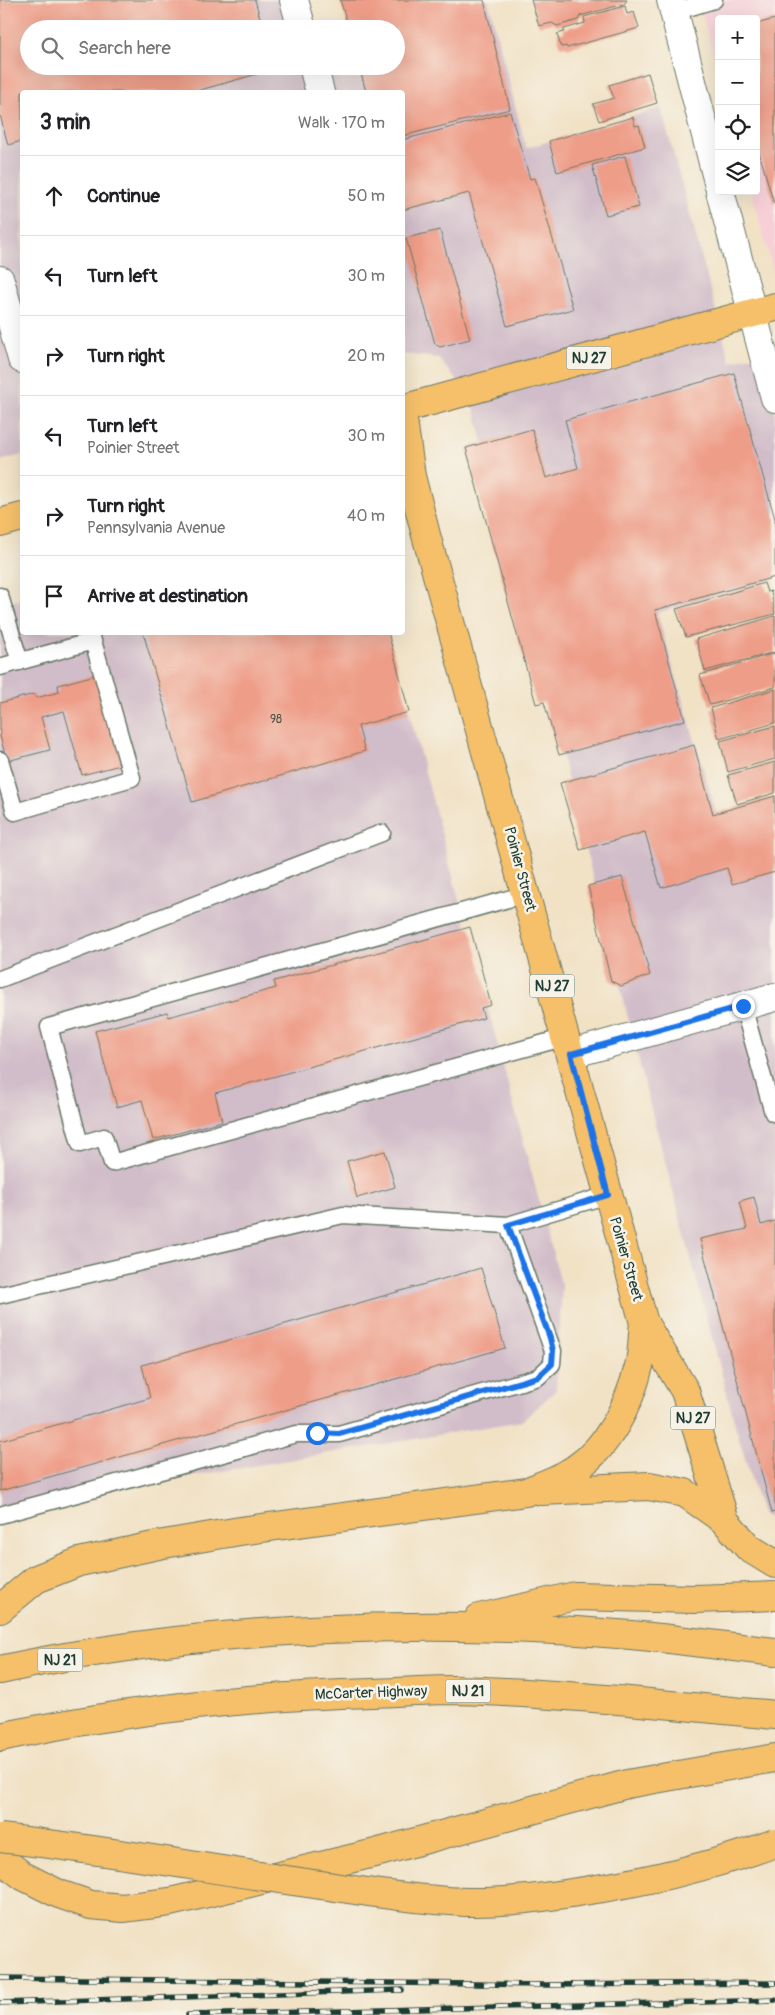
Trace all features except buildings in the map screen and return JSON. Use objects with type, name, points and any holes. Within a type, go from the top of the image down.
[{"type":"main road","name":"NJ 27","points":[[405,410],[763,310]]},
{"type":"main road","name":"Poinier Street","points":[[405,435],[410,476],[569,1045],[644,1323]]},
{"type":"main road","points":[[0,523],[20,518]]},
{"type":"main road","points":[[405,519],[426,535]]},
{"type":"main road","name":"NJ 27","points":[[644,1323],[685,1391],[725,1521]]},
{"type":"main road","points":[[526,1492],[574,1470],[592,1456],[608,1438],[627,1399],[639,1365],[644,1323]]},
{"type":"main road","points":[[0,1609],[36,1579],[88,1560],[240,1531],[526,1492],[649,1486],[685,1493],[725,1521],[749,1548],[775,1564]]},
{"type":"main road","points":[[445,1626],[575,1596],[695,1599],[775,1596]]},
{"type":"main road","name":"NJ 21","points":[[0,1670],[120,1649],[231,1636],[445,1626],[631,1635],[775,1652]]},
{"type":"main road","name":"McCarter Highway","points":[[0,1737],[78,1720],[298,1695],[454,1690],[639,1702],[775,1715]]},
{"type":"main road","points":[[0,1858],[22,1876],[59,1894],[91,1905],[123,1908],[161,1903],[379,1852],[627,1784],[775,1758]]},
{"type":"main road","points":[[0,1838],[88,1848],[224,1872],[380,1893],[467,1902],[543,1898],[635,1883],[730,1860],[775,1842]]},
{"type":"street","points":[[294,0],[300,20]]},
{"type":"street","points":[[673,6],[715,170]]},
{"type":"street","points":[[315,75],[319,90]]},
{"type":"street","points":[[721,195],[763,310],[775,398]]},
{"type":"street","points":[[0,280],[20,352]]},
{"type":"street","points":[[569,1045],[743,1006],[775,997]]},
{"type":"lane","points":[[673,6],[714,0]]},
{"type":"lane","points":[[0,596],[20,662]]},
{"type":"lane","points":[[0,666],[20,662],[72,639],[93,641],[132,778],[15,812],[0,760]]},
{"type":"lane","points":[[0,979],[382,833]]},
{"type":"lane","points":[[526,894],[49,1028],[80,1144],[104,1137],[112,1163],[569,1045]]},
{"type":"lane","points":[[743,1006],[773,1113],[775,1112]]},
{"type":"lane","points":[[0,1295],[343,1215],[508,1225],[608,1195]]},
{"type":"lane","points":[[0,1515],[296,1434],[339,1434],[538,1377],[552,1364],[553,1351],[508,1225]]},
{"type":"shaded area","points":[[0,0],[291,0],[297,20],[20,20],[20,75],[405,75],[405,58],[469,0],[488,0],[526,148],[661,108],[730,362],[775,349],[775,578],[657,613],[717,815],[775,797],[775,1523],[762,1514],[739,1439],[649,1101],[472,399],[438,358],[405,354],[405,90],[20,90],[20,456],[0,461]]},
{"type":"shaded area","points":[[698,0],[775,0],[775,269],[773,270],[752,195],[760,195],[760,15],[715,15],[715,60]]},
{"type":"shaded area","points":[[20,600],[20,635],[389,635],[562,1287],[556,1390],[522,1421],[43,1501],[0,1521],[0,605]]},
{"type":"railway","points":[[0,1978],[547,1985],[775,1983]]},
{"type":"railway","points":[[0,2003],[402,1990]]},
{"type":"railway","points":[[188,2015],[775,2000]]},
{"type":"route","points":[[317,1433],[339,1434],[538,1377],[552,1364],[553,1351],[550,1338],[508,1225],[608,1195],[571,1054],[743,1006]]}]
